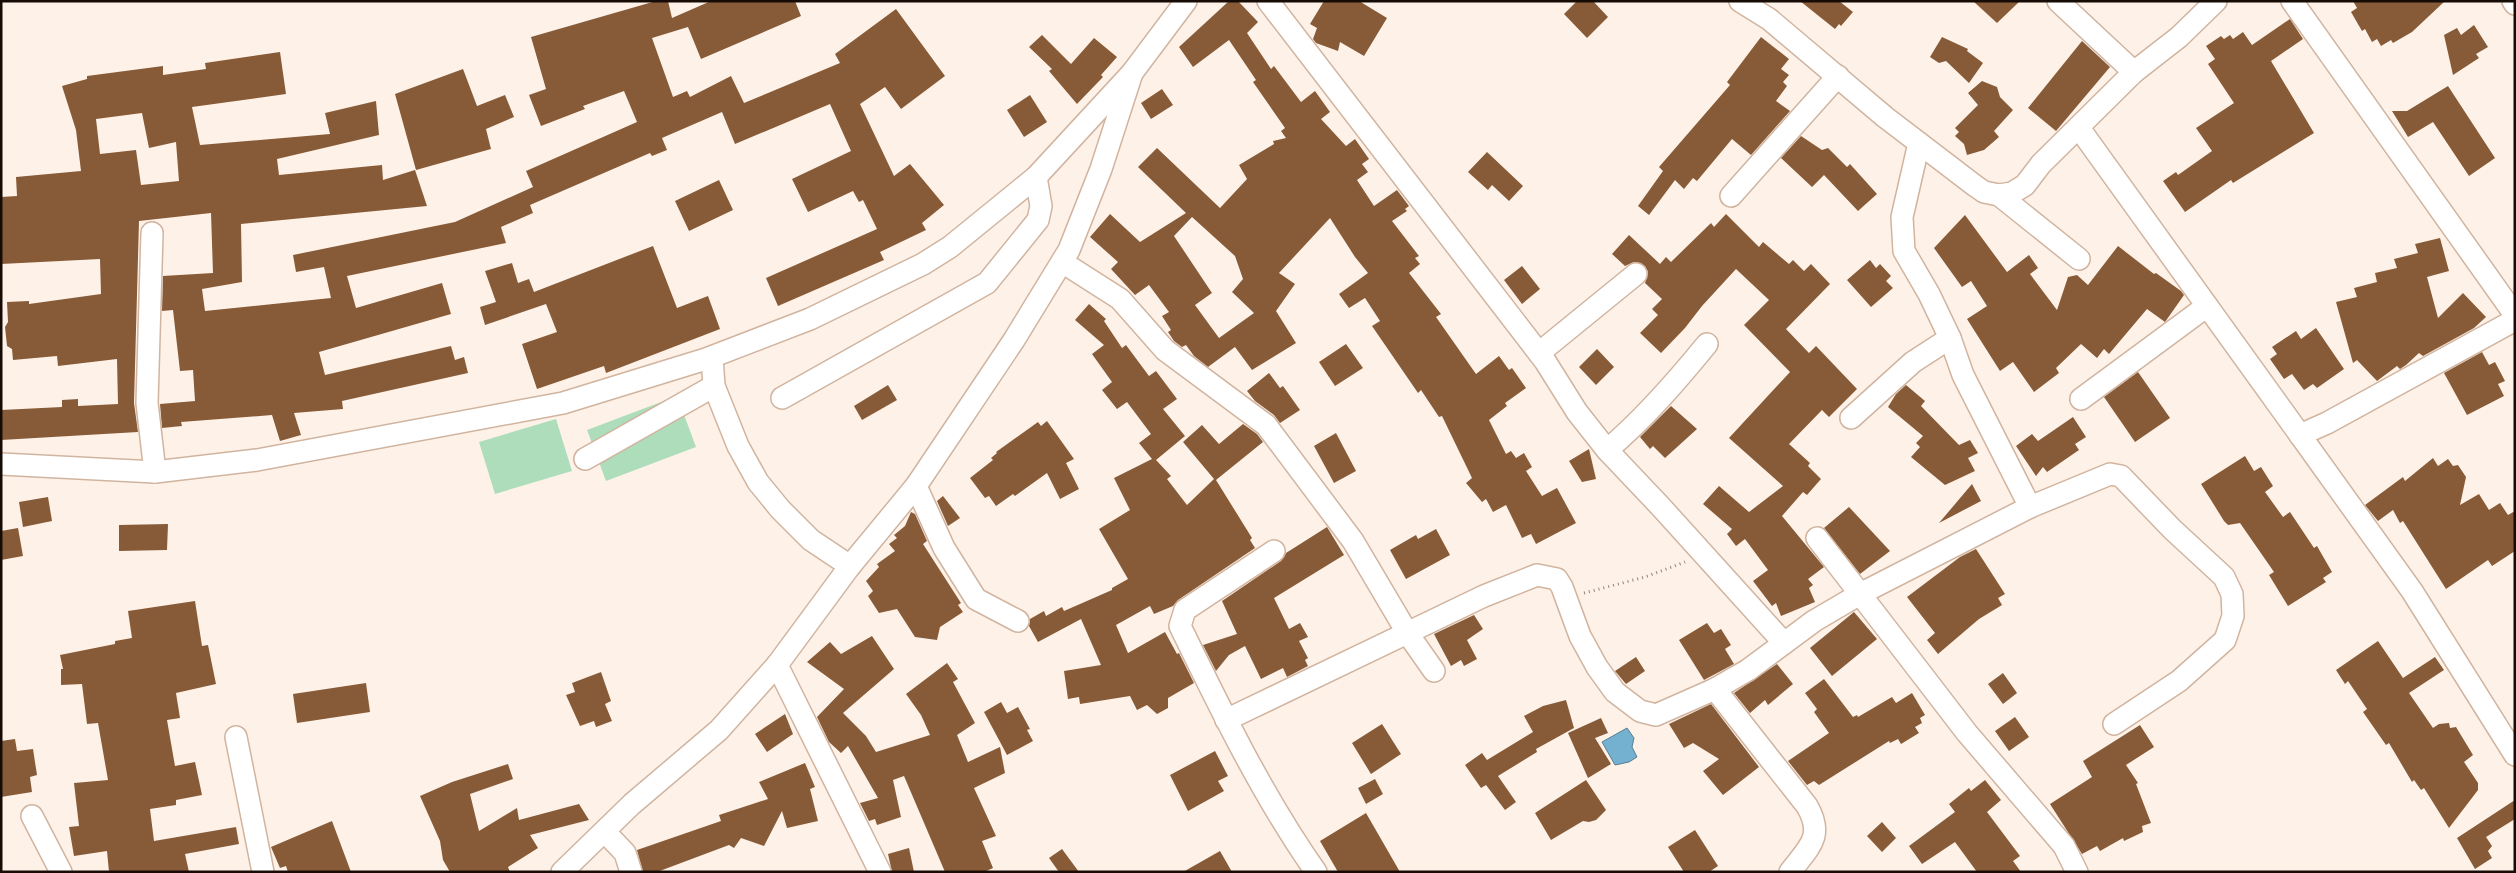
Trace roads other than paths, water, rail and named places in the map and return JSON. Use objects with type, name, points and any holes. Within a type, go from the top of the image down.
[{"type":"street","points":[[1,464],[155,472],[257,460],[563,403],[712,357],[810,319],[923,264],[950,247],[1036,177],[1132,73],[1186,1]]},
{"type":"street","points":[[1268,1],[1538,353],[1577,412],[1607,450],[1705,554],[1784,643]]},
{"type":"street","points":[[1740,1],[1769,19],[1919,142],[1984,192],[1999,195],[2012,193],[2025,185],[2041,164],[2134,72],[2179,37],[2216,1]]},
{"type":"street","points":[[2058,1],[2134,72]]},
{"type":"street","points":[[2292,1],[2515,314]]},
{"type":"street","points":[[562,872],[632,804],[719,730],[776,665],[850,566],[916,486],[1014,340],[1062,262],[1101,169],[1132,73]]},
{"type":"street","points":[[1731,196],[1838,76]]},
{"type":"street","points":[[2079,128],[2412,591],[2515,755]]},
{"type":"street","points":[[1919,142],[1905,196],[1901,235],[1904,251],[1929,294],[1950,338],[1963,375],[2030,507]]},
{"type":"street","points":[[782,398],[987,283],[1038,220],[1041,206],[1036,177]]},
{"type":"street","points":[[1999,195],[2079,259]]},
{"type":"street","points":[[152,233],[148,403],[155,472]]},
{"type":"street","points":[[1062,262],[1120,299],[1165,350],[1266,424],[1354,541],[1408,634],[1434,671]]},
{"type":"street","points":[[1538,353],[1636,274]]},
{"type":"street","points":[[2081,399],[2207,306]]},
{"type":"street","points":[[2300,435],[2328,423],[2515,320]]},
{"type":"street","points":[[1851,418],[1913,362],[1950,338]]},
{"type":"street","points":[[1607,450],[1627,434],[1681,376],[1706,344]]},
{"type":"street","points":[[712,357],[714,386],[738,446],[758,482],[780,509],[811,540],[850,566]]},
{"type":"street","points":[[585,459],[714,386]]},
{"type":"street","points":[[1226,720],[1484,596],[1526,579],[1546,576],[1556,579],[1562,587],[1580,636],[1597,667],[1615,692],[1640,711],[1656,715],[1715,689],[1748,670],[1814,621],[1860,594],[2030,507],[2110,474],[2121,476],[2172,530],[2224,577],[2232,594],[2233,616],[2224,640],[2179,681],[2114,724]]},
{"type":"street","points":[[916,486],[944,548],[976,599],[1018,621]]},
{"type":"street","points":[[1816,538],[1967,733],[2064,846],[2077,872]]},
{"type":"street","points":[[1274,551],[1185,610],[1180,626],[1226,720],[1294,841],[1316,872]]},
{"type":"street","points":[[776,665],[880,872]]},
{"type":"street","points":[[1715,689],[1801,798],[1814,819],[1814,842],[1790,872]]},
{"type":"street","points":[[236,737],[263,872]]},
{"type":"street","points":[[32,816],[62,872]]},
{"type":"street","points":[[605,832],[625,853],[631,872]]},
{"type":"water","points":[[1627,728],[1634,738],[1632,747],[1637,757],[1629,762],[1615,765],[1602,742]]}]
